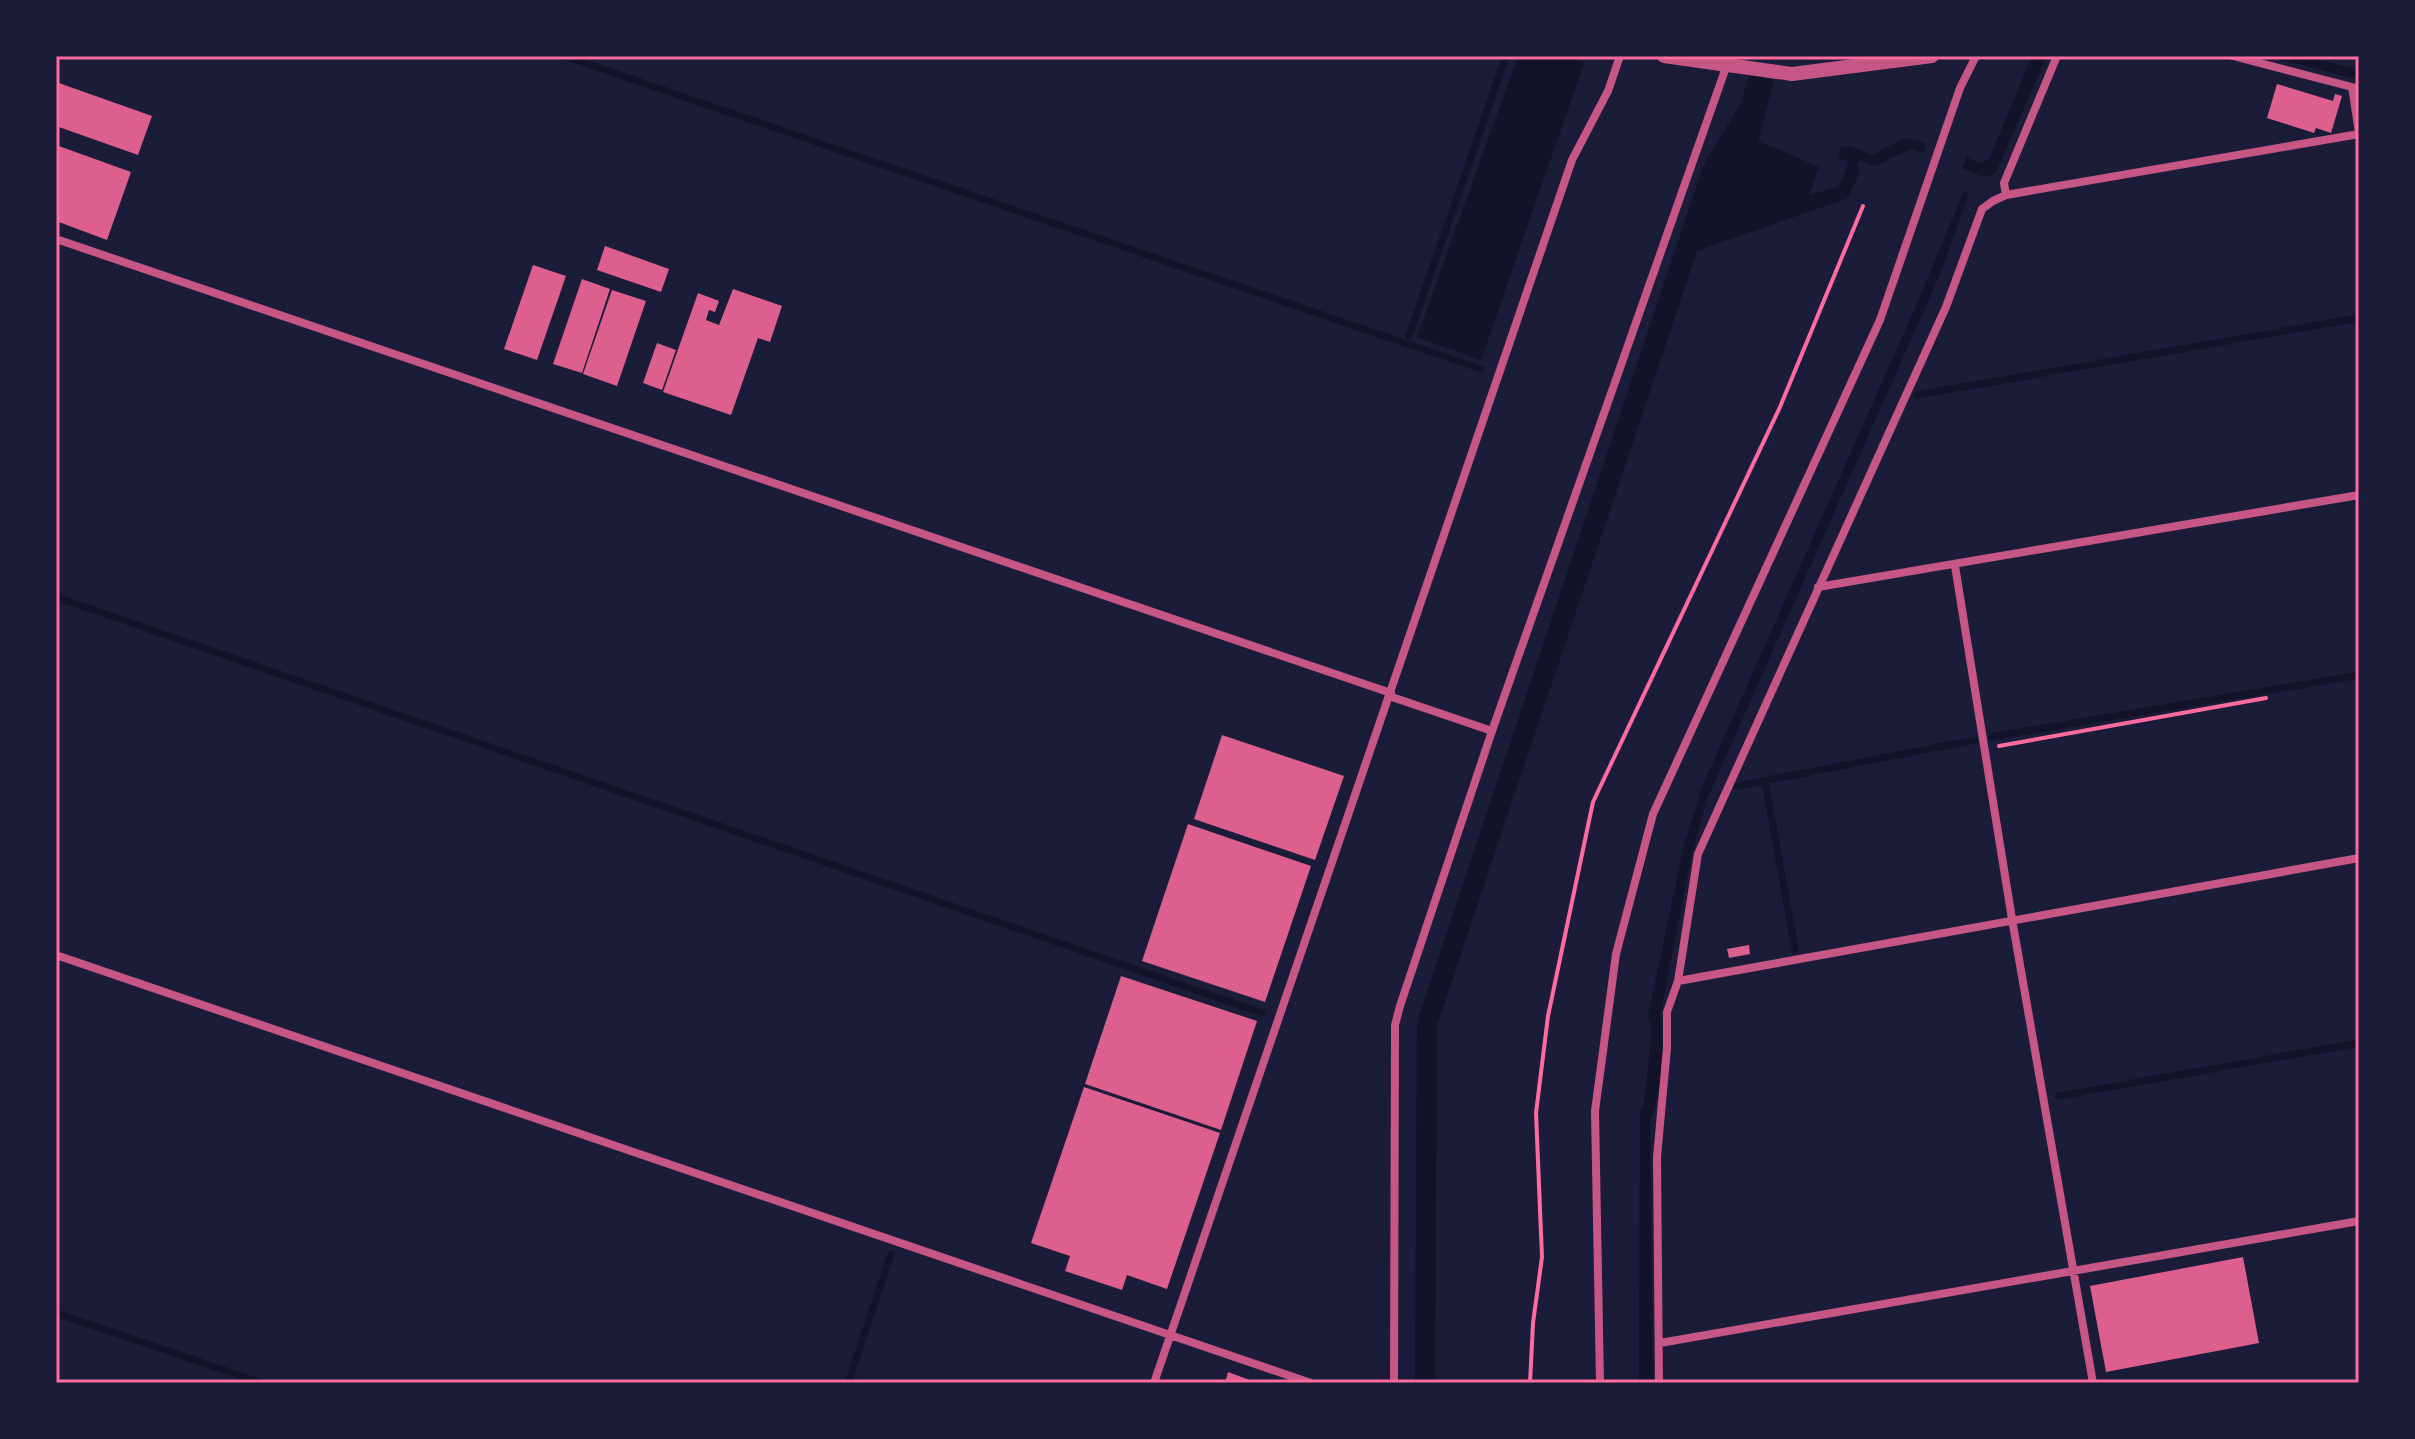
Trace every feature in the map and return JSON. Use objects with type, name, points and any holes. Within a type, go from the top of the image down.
[{"type":"street","points":[[1154,1383],[1572,160],[1608,91],[1620,56]]},
{"type":"street","points":[[1664,56],[1729,61],[1744,68],[1792,74],[1932,56]]},
{"type":"street","points":[[1600,1383],[1595,1111],[1616,954],[1644,844],[1653,814],[1880,320],[1960,88],[1976,56]]},
{"type":"street","points":[[2006,195],[2004,183],[2057,56]]},
{"type":"street","points":[[1659,1383],[1657,1157],[1667,1048],[1667,1012],[1678,981],[1698,854],[1946,307],[1982,209],[2006,195],[2359,133],[2355,88],[2233,56]]},
{"type":"street","points":[[1394,1383],[1395,1025],[1492,731],[1729,61]]},
{"type":"street","points":[[56,239],[1492,731]]},
{"type":"street","points":[[1818,587],[2359,495]]},
{"type":"street","points":[[1955,566],[2012,919],[2093,1383]]},
{"type":"street","points":[[1678,981],[2359,858]]},
{"type":"street","points":[[56,955],[1311,1383]]},
{"type":"street","points":[[1660,1343],[2359,1221]]},
{"type":"path","points":[[1530,1383],[1533,1323],[1542,1257],[1536,1113],[1548,1016],[1593,802],[1780,407],[1863,206]]},
{"type":"path","points":[[1985,749],[2266,698]]},
{"type":"shaded area","points":[[1518,56],[1564,56],[1584,63],[1481,360],[1417,337]]},
{"type":"shaded area","points":[[2032,56],[2047,56],[1995,174],[1983,177],[1962,168],[1967,157],[1978,163],[1989,159]]},
{"type":"shaded area","points":[[2269,56],[2304,56],[2359,70],[2359,80]]},
{"type":"shaded area","points":[[1750,71],[1774,80],[1758,141],[1819,167],[1809,195],[1838,187],[1848,162],[1838,157],[1841,147],[1850,146],[1872,155],[1905,138],[1926,143],[1923,153],[1910,149],[1875,166],[1859,160],[1857,165],[1860,171],[1848,198],[1697,251],[1437,1026],[1435,1383],[1415,1383],[1417,1022],[1704,164],[1741,103]]},
{"type":"shaded area","points":[[1964,191],[1969,194],[1941,272],[1707,799],[1691,857],[1660,1016],[1661,1070],[1650,1121],[1653,1383],[1639,1383],[1640,1113],[1644,1103],[1652,1032],[1648,1017],[1684,845],[1702,787]]},
{"type":"building","points":[[56,82],[152,116],[138,155],[56,126]]},
{"type":"building","points":[[2277,84],[2333,101],[2335,94],[2342,96],[2331,133],[2316,128],[2314,133],[2267,118]]},
{"type":"building","points":[[56,145],[131,172],[107,240],[56,221]]},
{"type":"building","points":[[605,246],[669,269],[661,292],[597,270]]},
{"type":"building","points":[[533,265],[566,276],[537,360],[504,349]]},
{"type":"building","points":[[582,279],[610,289],[582,373],[553,364]]},
{"type":"building","points":[[733,289],[782,306],[770,342],[758,338],[731,415],[663,392],[698,293],[719,301],[715,312],[709,310],[706,320],[719,325]]},
{"type":"building","points":[[612,290],[646,301],[617,386],[583,374]]},
{"type":"building","points":[[657,343],[676,350],[662,390],[643,383]]},
{"type":"building","points":[[1222,735],[1344,776],[1315,860],[1194,819]]},
{"type":"building","points":[[1188,824],[1311,866],[1265,1002],[1142,961]]},
{"type":"building","points":[[1749,945],[1750,954],[1729,958],[1727,949]]},
{"type":"building","points":[[1121,976],[1257,1021],[1221,1130],[1085,1084]]},
{"type":"building","points":[[1084,1087],[1220,1133],[1167,1289],[1127,1275],[1122,1290],[1065,1271],[1070,1256],[1031,1243]]},
{"type":"building","points":[[2243,1257],[2259,1343],[2106,1372],[2090,1286]]},
{"type":"building","points":[[1228,1372],[1258,1383],[1225,1383]]},
{"type":"waterway","points":[[564,56],[1481,369]]},
{"type":"waterway","points":[[1409,336],[1506,56]]},
{"type":"waterway","points":[[1917,395],[2359,318]]},
{"type":"waterway","points":[[56,597],[1262,1013]]},
{"type":"waterway","points":[[1992,737],[2359,675]]},
{"type":"waterway","points":[[1737,786],[1975,740]]},
{"type":"waterway","points":[[1765,781],[1795,949]]},
{"type":"waterway","points":[[2059,1096],[2359,1043]]},
{"type":"waterway","points":[[848,1383],[891,1254]]},
{"type":"waterway","points":[[56,1313],[262,1383]]}]
